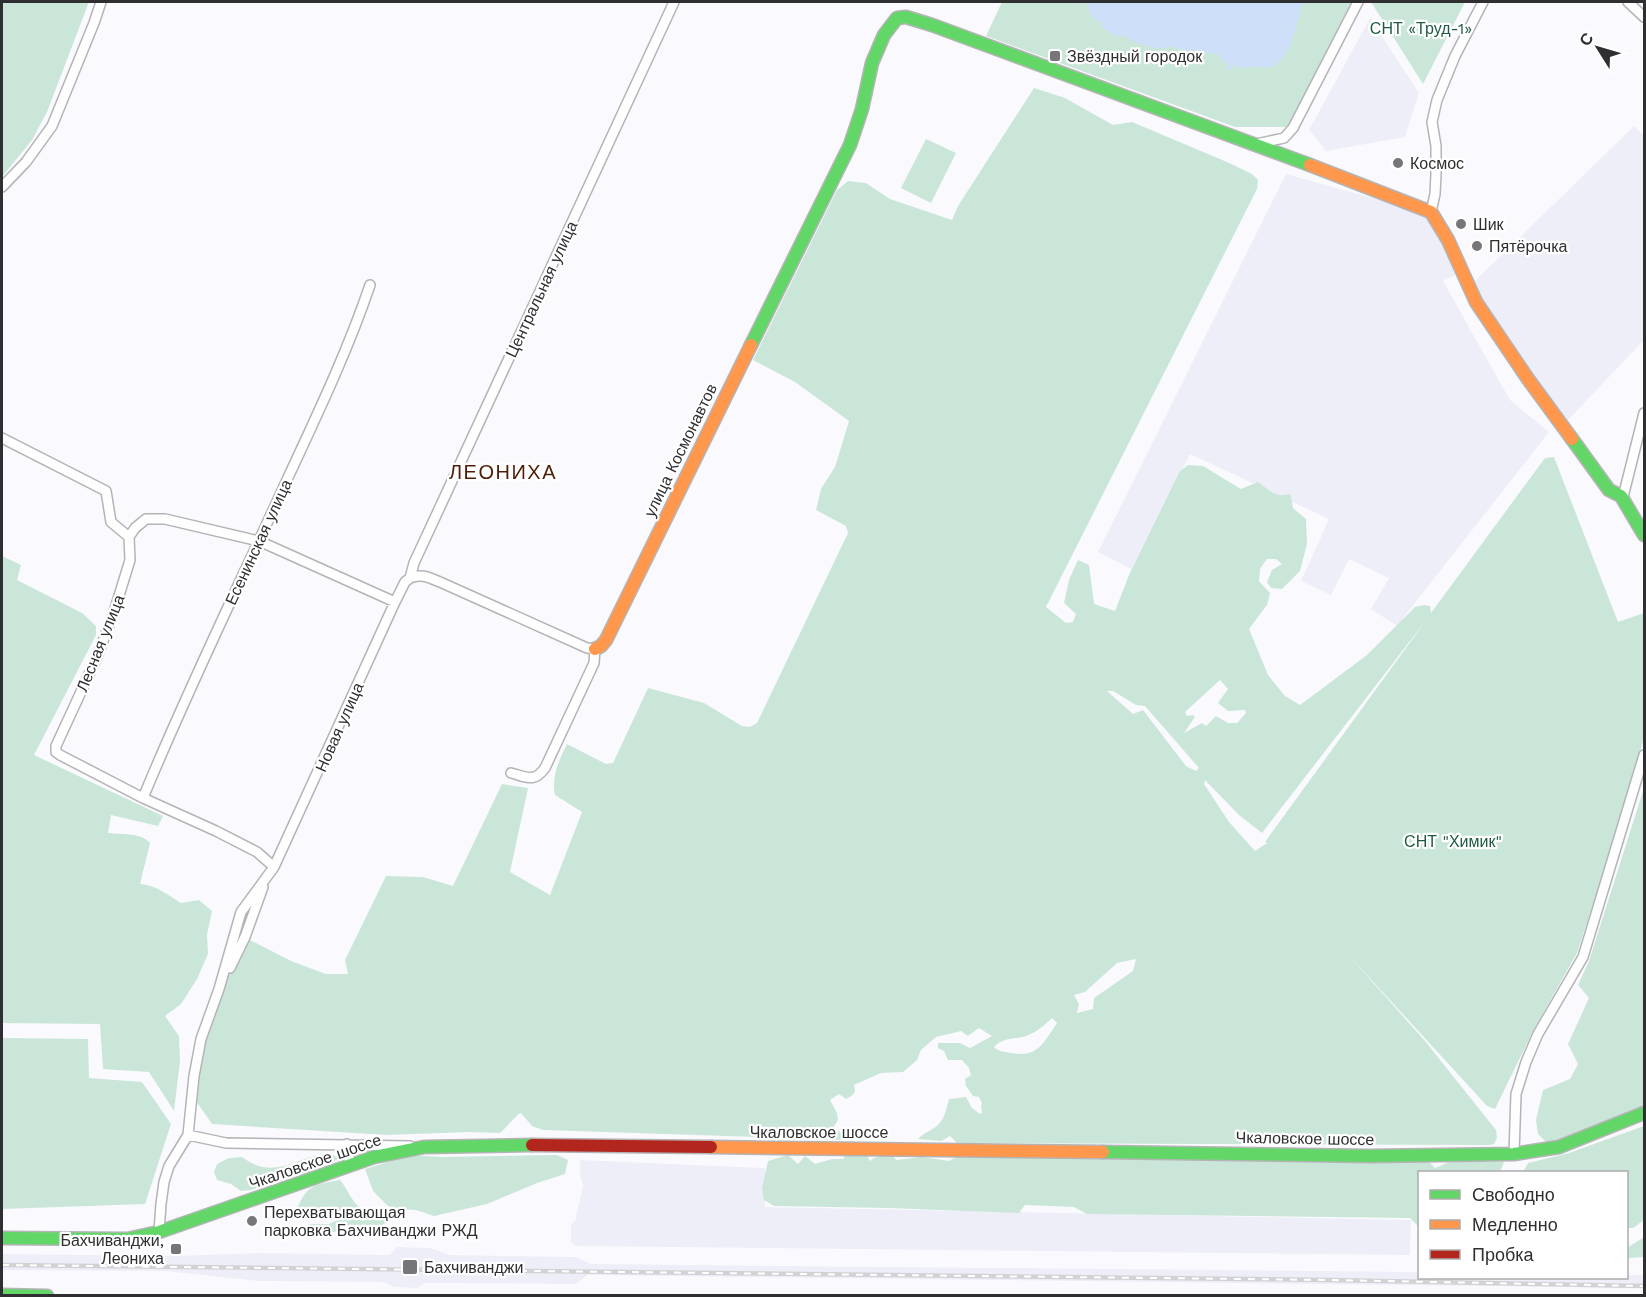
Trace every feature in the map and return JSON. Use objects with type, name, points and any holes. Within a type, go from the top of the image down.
[{"type":"street","points":[[2,188],[26,162],[52,126],[101,2]]},
{"type":"street","name":"Центральная улица","points":[[410,578],[419,552],[675,2]]},
{"type":"street","points":[[1256,144],[1284,138],[1293,128],[1358,2]]},
{"type":"street","points":[[1483,2],[1455,56],[1437,100],[1432,122],[1436,146],[1436,174],[1431,212],[1448,240],[1483,312],[1587,460],[1609,489],[1621,496],[1644,536]]},
{"type":"street","points":[[1628,2],[1644,17]]},
{"type":"street","name":"улица Космонавтов","points":[[511,773],[532,779],[539,776],[545,768],[594,663],[595,649],[601,646],[606,639],[850,145],[862,109],[872,63],[885,35],[897,18],[906,17],[932,25],[1256,144],[1431,212]]},
{"type":"street","name":"Есенинская улица","points":[[143,798],[336,374],[370,285]]},
{"type":"street","points":[[1621,496],[1624,493],[1644,413]]},
{"type":"street","points":[[2,438],[106,491],[111,522],[129,537],[135,528],[147,519],[165,519],[259,541],[395,602]]},
{"type":"street","name":"Лесная улица","points":[[129,537],[130,560],[114,612],[97,657],[56,746],[56,752],[143,798]]},
{"type":"street","points":[[410,578],[416,575],[424,576],[440,582],[587,648],[595,649]]},
{"type":"street","name":"Новая улица","points":[[188,1135],[194,1076],[201,1039],[219,989],[241,912],[274,867],[395,602],[405,582],[410,578]]},
{"type":"street","points":[[1514,1154],[1516,1094],[1526,1062],[1543,1024],[1583,957],[1644,756]]},
{"type":"street","points":[[143,798],[257,852],[274,867]]},
{"type":"street","name":"Чкаловское шоссе","points":[[2,1238],[127,1239],[159,1232],[350,1164],[393,1152],[424,1147],[507,1145],[1370,1156],[1514,1154],[1559,1147],[1644,1113]]},
{"type":"street","points":[[159,1232],[164,1182],[169,1166],[188,1135],[226,1143],[424,1147]]},
{"type":"street","points":[[347,1144],[350,1164]]},
{"type":"street","points":[[2,1295],[47,1296]]},
{"type":"shaded area","points":[[1370,18],[1419,93],[1405,137],[1326,151],[1309,130]]},
{"type":"shaded area","points":[[1634,126],[1644,136],[1644,340],[1566,422],[1480,299],[1473,283]]},
{"type":"shaded area","points":[[1286,174],[1405,207],[1421,213],[1434,224],[1457,274],[1443,281],[1510,400],[1549,432],[1397,626],[1371,609],[1389,578],[1349,559],[1331,595],[1301,581],[1329,519],[1190,454],[1133,570],[1098,552]]},
{"type":"shaded area","points":[[580,1160],[765,1168],[765,1207],[1411,1220],[1410,1255],[576,1246],[571,1243],[571,1225],[575,1221],[583,1186]]},
{"type":"shaded area","points":[[397,1247],[430,1248],[450,1255],[576,1257],[591,1264],[1418,1272],[1418,1279],[1628,1279],[1628,1275],[1644,1275],[1644,1288],[588,1275],[576,1284],[426,1283],[417,1288],[394,1287],[383,1282],[259,1281],[165,1271],[2,1270],[2,1254],[390,1255]]},
{"type":"green space","points":[[2,2],[89,2],[47,112],[32,140],[2,177]]},
{"type":"green space","points":[[1002,2],[1352,2],[1288,127],[1235,127],[986,36]]},
{"type":"green space","name":"СНТ «Труд-1»","points":[[1371,2],[1465,2],[1423,84]]},
{"type":"green space","name":"СНТ \"Химик\"","points":[[1034,88],[1065,98],[1113,125],[1132,122],[1227,162],[1252,174],[1258,180],[1257,189],[1046,607],[1066,623],[1073,622],[1076,614],[1064,603],[1069,580],[1078,560],[1089,565],[1094,604],[1115,611],[1129,575],[1180,471],[1188,465],[1203,466],[1241,489],[1258,482],[1276,494],[1289,494],[1293,508],[1306,519],[1307,544],[1300,571],[1282,589],[1271,588],[1267,582],[1272,570],[1282,564],[1276,559],[1267,559],[1260,569],[1259,581],[1270,593],[1267,605],[1249,629],[1268,675],[1285,696],[1300,705],[1367,655],[1415,607],[1430,606],[1431,613],[1545,458],[1554,457],[1618,622],[1644,613],[1644,737],[1633,780],[1577,953],[1534,1029],[1495,1109],[1487,1106],[1345,951],[1425,1041],[1496,1130],[1497,1138],[1494,1144],[957,1143],[950,1136],[941,1141],[918,1139],[942,1120],[949,1099],[966,1097],[972,1108],[982,1113],[982,1103],[979,1097],[973,1096],[966,1086],[965,1079],[971,1075],[969,1068],[962,1060],[948,1060],[944,1051],[938,1048],[938,1043],[960,1043],[970,1048],[992,1036],[979,1028],[968,1036],[961,1031],[936,1037],[921,1050],[917,1060],[903,1072],[881,1073],[854,1085],[854,1094],[846,1099],[839,1094],[830,1100],[838,1120],[833,1128],[843,1134],[843,1140],[543,1130],[532,1126],[521,1113],[500,1133],[387,1135],[212,1124],[196,1101],[204,1041],[227,979],[248,939],[291,961],[326,974],[348,974],[345,960],[386,876],[423,877],[453,886],[502,784],[528,788],[510,872],[550,895],[582,812],[555,795],[555,775],[567,744],[606,764],[613,763],[648,688],[704,703],[742,726],[750,727],[757,723],[848,533],[846,526],[816,510],[821,489],[835,467],[849,421],[795,382],[753,360],[837,190],[848,181],[866,183],[890,199],[952,220],[958,206]],"holes":[[[1427,619],[1265,842],[1267,843],[1255,851],[1229,822],[1204,784],[1205,780],[1239,815],[1262,833]],[[1220,680],[1228,689],[1218,703],[1228,711],[1245,710],[1246,713],[1237,723],[1228,723],[1216,716],[1206,726],[1202,723],[1184,733],[1195,717],[1187,716],[1185,712]],[[1107,691],[1113,691],[1136,705],[1145,706],[1199,768],[1196,771],[1186,766],[1143,710],[1133,714]],[[1136,959],[1133,971],[1094,998],[1093,1009],[1077,1013],[1079,1004],[1074,995],[1085,992],[1117,963]],[[1052,1018],[1057,1023],[1044,1042],[1034,1051],[1021,1054],[1002,1052],[994,1047],[1004,1041],[1038,1030]]]},
{"type":"green space","points":[[926,139],[956,153],[931,203],[901,188]]},
{"type":"green space","points":[[2,556],[21,565],[17,580],[82,613],[96,626],[96,635],[34,755],[163,816],[158,826],[111,815],[108,833],[141,837],[150,843],[140,884],[157,888],[181,903],[199,900],[212,911],[207,935],[208,954],[197,979],[181,1004],[165,1016],[179,1036],[180,1061],[174,1111],[149,1072],[103,1069],[100,1024],[2,1023]]},
{"type":"green space","points":[[1644,788],[1644,1106],[1557,1142],[1546,1142],[1538,1134],[1536,1120],[1543,1090],[1570,1079],[1578,1064],[1568,1044],[1589,998],[1578,985],[1589,961]]},
{"type":"green space","points":[[2,1038],[88,1039],[89,1078],[142,1082],[171,1124],[145,1204],[2,1209]]},
{"type":"green space","points":[[1644,1126],[1644,1220],[1633,1228],[1628,1228],[1628,1171],[1524,1171],[1528,1163],[1569,1153]]},
{"type":"green space","points":[[847,1153],[866,1153],[870,1161],[891,1153],[896,1160],[922,1157],[949,1161],[962,1154],[1428,1161],[1435,1168],[1452,1161],[1504,1162],[1500,1171],[1418,1171],[1418,1226],[1410,1218],[1087,1214],[1074,1207],[1025,1205],[1019,1213],[774,1206],[764,1200],[762,1188],[768,1161],[788,1155],[798,1164],[805,1156],[815,1164],[832,1159],[843,1159]]},
{"type":"green space","points":[[323,1154],[332,1154],[338,1159],[321,1168],[251,1190],[241,1191],[231,1184],[217,1180],[214,1172],[217,1164],[229,1158],[242,1157],[253,1164],[273,1168]]},
{"type":"green space","points":[[410,1155],[442,1157],[557,1155],[568,1160],[565,1174],[487,1204],[434,1216],[416,1210],[388,1206],[373,1191],[365,1169]]},
{"type":"green space","points":[[340,1180],[360,1207],[372,1214],[391,1220],[371,1231],[299,1233],[310,1224],[329,1224],[339,1219],[322,1207],[303,1214],[297,1209],[305,1194],[313,1187]]},
{"type":"green space","points":[[1644,1237],[1644,1257],[1628,1258],[1628,1247]]},
{"type":"water","points":[[1086,2],[1303,2],[1289,48],[1278,63],[1271,67],[1235,65],[1230,70],[1227,68],[1229,64],[1217,54],[1177,49],[1174,46],[1159,49],[1137,43],[1125,36],[1116,36],[1092,17]]},
{"type":"railway","points":[[2,1265],[1330,1280],[1644,1286]]},
{"type":"traffic: fast","points":[[751,345],[850,145],[862,109],[872,63],[884,35],[897,18],[906,17],[932,25],[1310,165]]},
{"type":"traffic: fast","points":[[1572,439],[1609,490],[1621,496],[1644,535]]},
{"type":"traffic: fast","points":[[1103,1152],[1370,1156],[1514,1154],[1559,1147],[1644,1113]]},
{"type":"traffic: fast","points":[[2,1238],[127,1239],[159,1232],[374,1157],[424,1147],[532,1145]]},
{"type":"traffic: fast","points":[[2,1295],[47,1296]]},
{"type":"traffic: slow","points":[[1310,165],[1431,212],[1448,240],[1476,302],[1572,439]]},
{"type":"traffic: slow","points":[[595,649],[606,640],[751,345]]},
{"type":"traffic: slow","points":[[711,1147],[1103,1152]]},
{"type":"traffic: jam","points":[[532,1145],[711,1147]]},
{"type":"place","name":"Звёздный городок","points":[[1055,56]]},
{"type":"place","name":"Космос","points":[[1398,163]]},
{"type":"place","name":"Шик","points":[[1461,224]]},
{"type":"place","name":"Пятёрочка","points":[[1477,246]]},
{"type":"place","name":"Перехватывающая парковка Бахчиванджи РЖД","points":[[252,1221]]},
{"type":"place","name":"Бахчиванджи, Леониха","points":[[176,1249]]},
{"type":"place","name":"Бахчиванджи","points":[[410,1267]]},
{"type":"district","name":"ЛЕОНИХА","points":[[503,472]]}]
